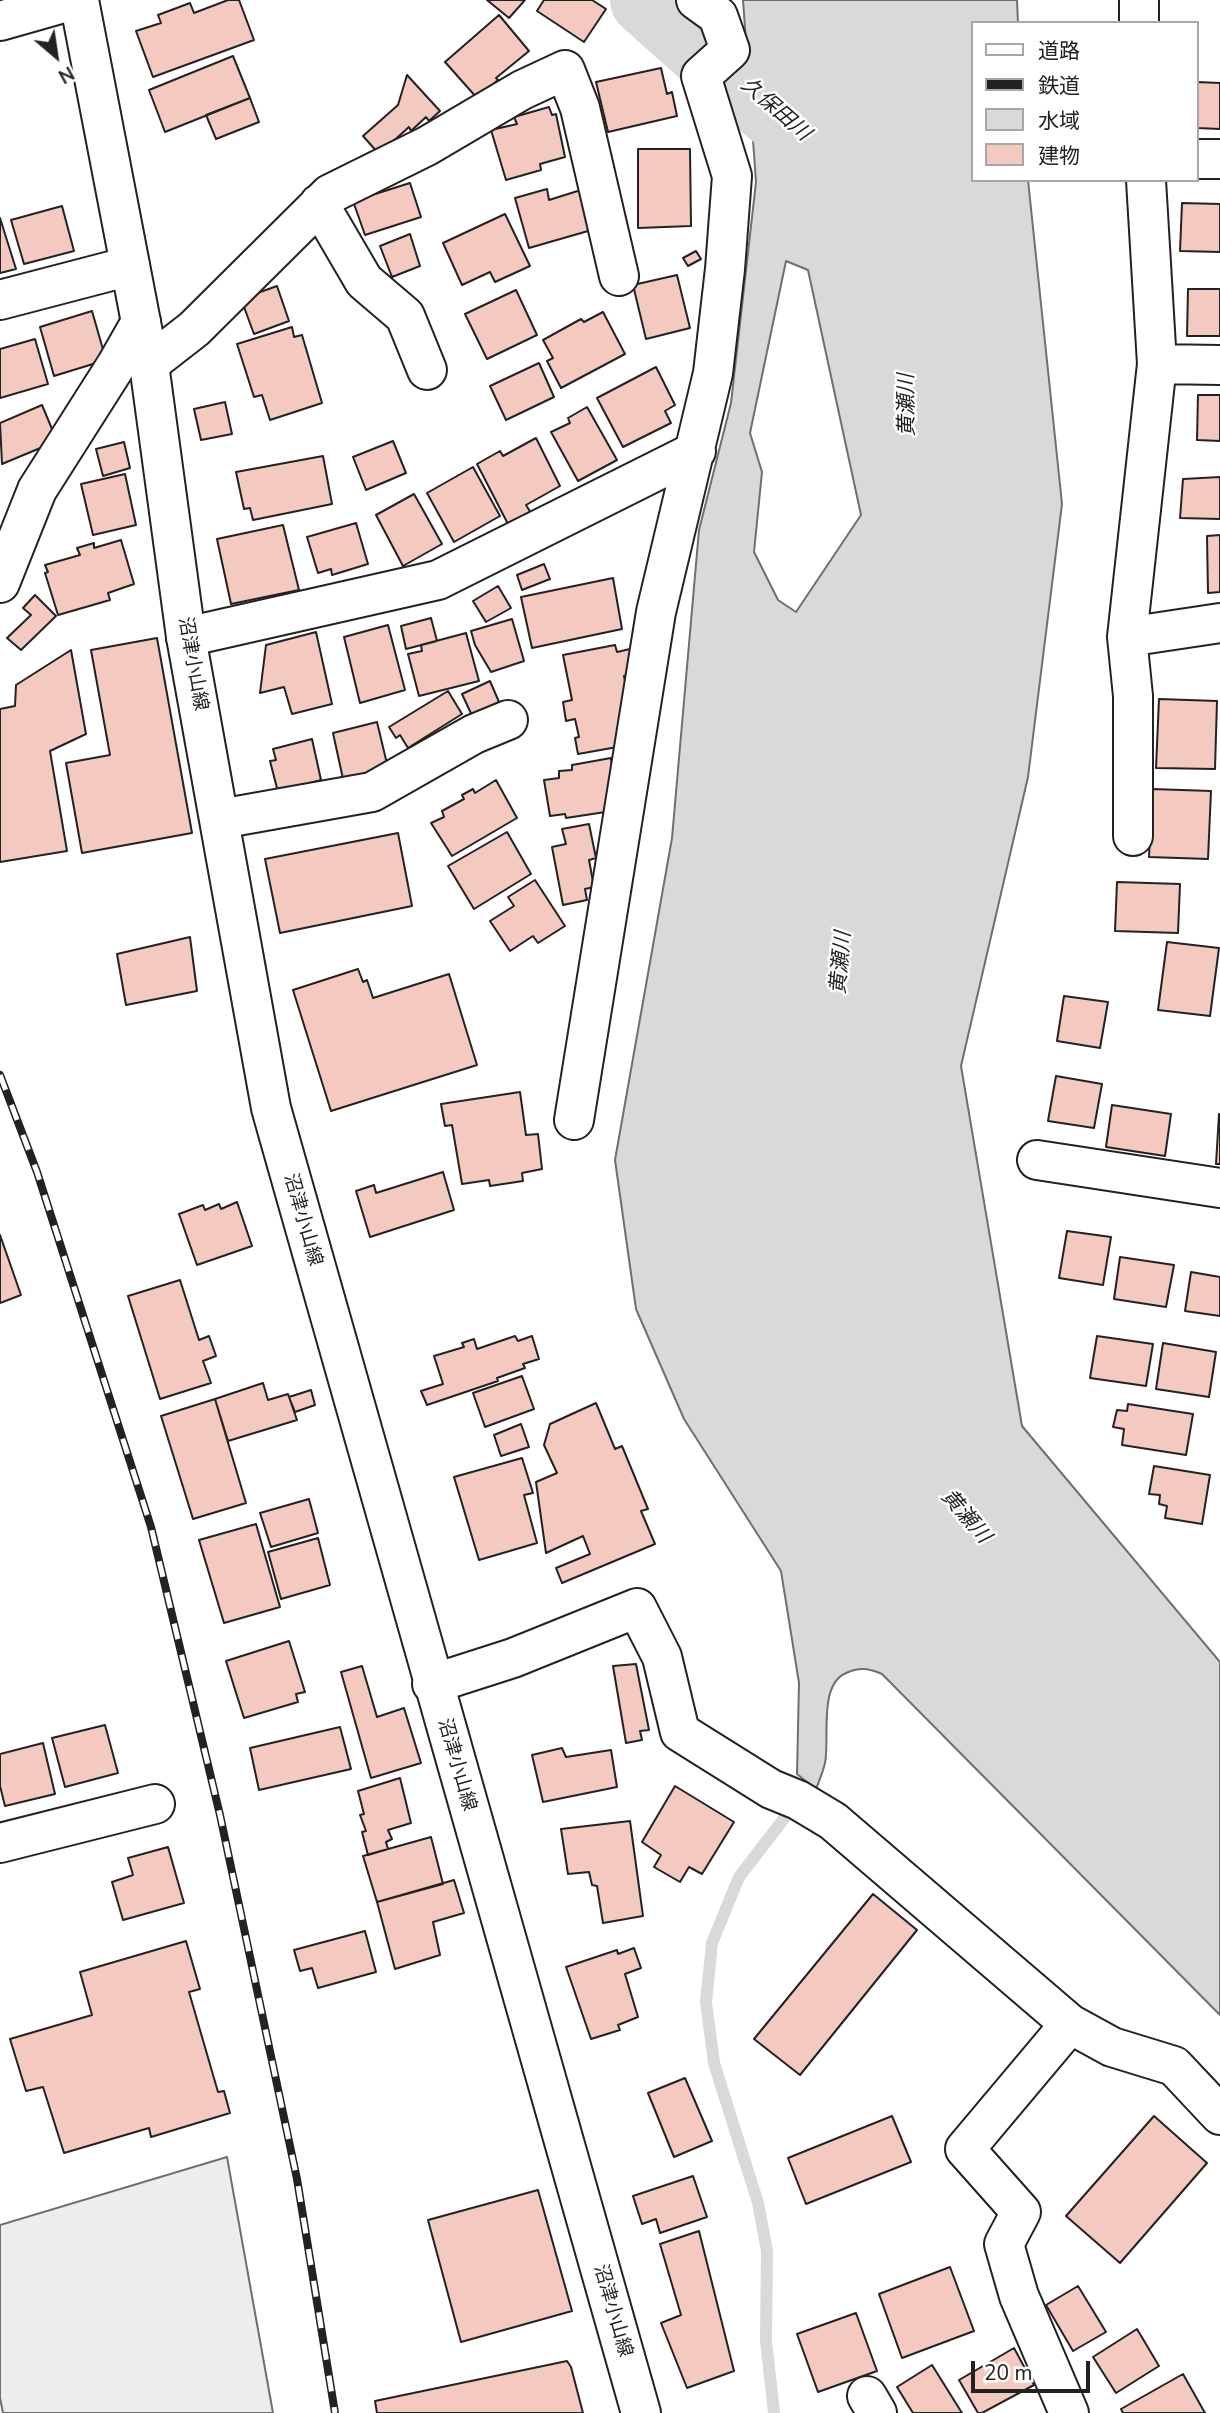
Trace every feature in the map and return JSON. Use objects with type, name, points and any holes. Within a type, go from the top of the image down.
[{"type":"street","points":[[0,21],[74,0]]},
{"type":"street","name":"沼津小山線","points":[[79,0],[149,364],[186,637],[271,1108],[432,1684],[641,2413]]},
{"type":"street","points":[[574,1120],[656,612],[713,373],[725,269],[732,176],[701,76],[730,50],[718,16],[696,0]]},
{"type":"street","points":[[1139,0],[1139,21]]},
{"type":"street","points":[[149,364],[194,329],[330,194],[427,146],[522,90],[565,70],[580,108],[619,276]]},
{"type":"street","points":[[1199,159],[1220,159]]},
{"type":"street","points":[[1133,836],[1133,696],[1127,637],[1157,365],[1146,182]]},
{"type":"street","points":[[319,204],[364,281],[405,316],[427,369]]},
{"type":"street","points":[[0,300],[130,266]]},
{"type":"street","points":[[0,583],[37,490],[141,322]]},
{"type":"street","points":[[1157,365],[1220,365]]},
{"type":"street","points":[[186,637],[438,580],[696,451]]},
{"type":"street","points":[[1127,637],[1220,622]]},
{"type":"street","points":[[220,819],[372,792],[474,734],[508,720]]},
{"type":"street","points":[[1037,1160],[1220,1188]]},
{"type":"street","points":[[432,1684],[513,1658],[636,1608],[662,1657],[680,1732],[771,1789],[798,1800],[833,1821],[1070,2024],[1112,2047],[1174,2066],[1220,2115]]},
{"type":"street","points":[[0,1843],[155,1804]]},
{"type":"street","points":[[1054,2408],[1004,2244],[1021,2212],[965,2149],[1070,2024]]},
{"type":"shaded area","points":[[227,2157],[273,2413],[3,2413],[0,2398],[0,2225]]},
{"type":"water","name":"黄瀬川","points":[[743,0],[1017,0],[1018,21],[972,21],[972,182],[1028,182],[1062,504],[1028,777],[961,1066],[1022,1426],[1220,1662],[1220,2015],[882,1674],[860,1669],[837,1679],[828,1700],[825,1763],[816,1789],[797,1774],[799,1683],[781,1571],[684,1419],[636,1309],[615,1160],[672,838],[699,530],[731,403],[756,182]],"holes":[[[786,261],[808,270],[861,515],[796,612],[778,600],[754,552],[762,472],[750,433]]]},
{"type":"building","points":[[228,0],[239,0],[254,40],[153,77],[136,31],[161,23],[158,15],[190,3],[194,13]]},
{"type":"building","points":[[487,0],[525,0],[509,18]]},
{"type":"building","points":[[544,0],[592,0],[606,9],[584,42],[537,11]]},
{"type":"building","points":[[499,15],[529,51],[477,98],[445,62]]},
{"type":"building","points":[[233,56],[250,98],[165,132],[149,90]]},
{"type":"building","points":[[661,68],[667,94],[672,92],[677,116],[608,132],[596,82]]},
{"type":"building","points":[[407,75],[440,111],[429,121],[426,117],[411,131],[409,127],[379,154],[363,136],[398,105]]},
{"type":"building","points":[[1199,82],[1220,83],[1220,129],[1199,128]]},
{"type":"building","points":[[250,98],[259,122],[216,139],[206,115]]},
{"type":"building","points":[[549,107],[552,115],[556,114],[565,157],[540,164],[541,170],[506,180],[491,130],[517,124],[514,117]]},
{"type":"building","points":[[638,149],[690,149],[691,226],[638,228]]},
{"type":"building","points":[[410,183],[421,217],[365,235],[353,201]]},
{"type":"building","points":[[547,189],[549,200],[584,189],[595,229],[529,248],[515,198]]},
{"type":"building","points":[[1182,203],[1220,204],[1220,252],[1180,251]]},
{"type":"building","points":[[62,206],[74,251],[24,264],[11,220]]},
{"type":"building","points":[[505,214],[530,266],[495,282],[490,272],[462,285],[443,243]]},
{"type":"building","points":[[0,218],[16,269],[0,273]]},
{"type":"building","points":[[410,234],[420,266],[392,277],[380,246]]},
{"type":"building","points":[[696,251],[701,259],[688,266],[683,258]]},
{"type":"building","points":[[677,275],[690,328],[646,339],[633,285]]},
{"type":"building","points":[[277,286],[289,321],[254,334],[241,299]]},
{"type":"building","points":[[1188,289],[1220,289],[1220,336],[1187,336]]},
{"type":"building","points":[[516,290],[537,335],[487,359],[465,314]]},
{"type":"building","points":[[92,311],[106,360],[54,376],[40,327]]},
{"type":"building","points":[[603,312],[625,354],[561,388],[547,361],[553,358],[543,340],[581,319],[584,322]]},
{"type":"building","points":[[292,327],[294,337],[302,335],[322,403],[270,420],[262,395],[254,397],[237,344]]},
{"type":"building","points":[[35,339],[48,384],[0,398],[0,349]]},
{"type":"building","points":[[539,363],[554,397],[506,420],[490,386]]},
{"type":"building","points":[[656,367],[675,405],[665,411],[671,423],[623,447],[597,398]]},
{"type":"building","points":[[1198,395],[1220,395],[1220,441],[1197,440]]},
{"type":"building","points":[[225,402],[232,434],[201,440],[194,409]]},
{"type":"building","points":[[42,405],[57,441],[2,464],[0,423]]},
{"type":"building","points":[[587,407],[617,460],[578,481],[551,432],[570,423],[568,418]]},
{"type":"building","points":[[536,438],[560,486],[526,505],[531,513],[509,526],[477,464],[500,451],[503,456]]},
{"type":"building","points":[[393,441],[406,473],[366,490],[353,457]]},
{"type":"building","points":[[124,442],[130,468],[103,476],[96,449]]},
{"type":"building","points":[[323,456],[332,504],[253,520],[250,508],[244,509],[236,472]]},
{"type":"building","points":[[473,467],[500,516],[454,542],[427,493]]},
{"type":"building","points":[[125,474],[136,525],[93,535],[81,484]]},
{"type":"building","points":[[1220,477],[1220,519],[1180,518],[1183,479]]},
{"type":"building","points":[[414,494],[442,544],[403,566],[376,515]]},
{"type":"building","points":[[356,523],[368,564],[332,575],[331,569],[318,573],[307,537]]},
{"type":"building","points":[[283,525],[299,590],[231,604],[217,539]]},
{"type":"building","points":[[1220,535],[1220,592],[1208,593],[1207,536]]},
{"type":"building","points":[[121,540],[134,584],[108,593],[110,600],[58,615],[45,565],[80,555],[77,548],[94,543],[94,548]]},
{"type":"building","points":[[544,564],[550,579],[522,590],[517,575]]},
{"type":"building","points":[[613,578],[622,629],[532,648],[521,597]]},
{"type":"building","points":[[498,586],[511,608],[486,622],[473,601]]},
{"type":"building","points":[[35,595],[56,616],[21,650],[7,638],[31,615],[23,608]]},
{"type":"building","points":[[431,618],[437,641],[406,649],[401,626]]},
{"type":"building","points":[[512,619],[524,661],[491,672],[475,645],[471,631]]},
{"type":"building","points":[[388,625],[405,690],[360,703],[344,637]]},
{"type":"building","points":[[316,632],[332,704],[292,714],[284,687],[260,693],[266,645]]},
{"type":"building","points":[[466,633],[479,681],[419,696],[408,654],[422,651],[421,645]]},
{"type":"building","points":[[157,638],[192,833],[82,853],[66,763],[110,755],[91,650]]},
{"type":"building","points":[[615,645],[617,652],[630,649],[635,673],[624,676],[629,702],[623,746],[578,754],[575,738],[579,737],[575,719],[566,721],[563,702],[572,700],[563,655]]},
{"type":"building","points":[[71,650],[86,734],[50,751],[67,851],[0,862],[0,709],[15,706],[16,685]]},
{"type":"building","points":[[490,681],[502,709],[475,722],[462,694]]},
{"type":"building","points":[[448,691],[462,714],[408,748],[400,735],[396,738],[389,727]]},
{"type":"building","points":[[1159,699],[1217,701],[1215,769],[1156,768]]},
{"type":"building","points":[[377,722],[388,768],[343,779],[333,733]]},
{"type":"building","points":[[312,739],[321,780],[278,792],[270,761],[276,760],[273,749]]},
{"type":"building","points":[[611,758],[616,803],[612,811],[566,818],[565,814],[550,816],[544,780],[559,778],[559,771],[572,770],[572,765]]},
{"type":"building","points":[[496,780],[517,818],[452,856],[431,823],[444,817],[442,811],[464,799],[462,795],[473,789],[475,793]]},
{"type":"building","points":[[1152,789],[1211,791],[1208,859],[1149,857]]},
{"type":"building","points":[[589,824],[596,858],[589,860],[594,887],[585,889],[587,900],[563,905],[552,847],[566,844],[562,829]]},
{"type":"building","points":[[507,832],[531,874],[474,909],[448,866]]},
{"type":"building","points":[[398,833],[412,906],[280,933],[265,859]]},
{"type":"building","points":[[535,880],[565,926],[538,943],[533,936],[510,951],[490,921],[514,906],[508,897]]},
{"type":"building","points":[[1117,882],[1180,884],[1178,933],[1115,931]]},
{"type":"building","points":[[190,937],[197,991],[126,1005],[117,954]]},
{"type":"building","points":[[1167,942],[1219,948],[1210,1016],[1158,1010]]},
{"type":"building","points":[[358,969],[363,982],[367,980],[373,998],[449,974],[477,1065],[331,1111],[293,990]]},
{"type":"building","points":[[1064,996],[1108,1002],[1100,1048],[1057,1041]]},
{"type":"building","points":[[1056,1076],[1102,1084],[1094,1128],[1048,1121]]},
{"type":"building","points":[[520,1092],[526,1135],[538,1134],[542,1169],[522,1173],[523,1181],[490,1186],[489,1180],[462,1184],[452,1125],[445,1126],[441,1104]]},
{"type":"building","points":[[1112,1105],[1171,1114],[1165,1156],[1106,1147]]},
{"type":"building","points":[[1219,1114],[1220,1164],[1216,1164]]},
{"type":"building","points":[[443,1172],[454,1210],[370,1237],[356,1191],[374,1185],[376,1193]]},
{"type":"building","points":[[237,1202],[252,1246],[197,1265],[179,1214],[203,1205],[205,1210],[219,1204],[221,1209]]},
{"type":"building","points":[[1067,1231],[1111,1237],[1103,1285],[1059,1278]]},
{"type":"building","points":[[0,1235],[21,1295],[0,1303]]},
{"type":"building","points":[[1120,1257],[1174,1265],[1166,1307],[1114,1299]]},
{"type":"building","points":[[1191,1272],[1220,1277],[1220,1316],[1185,1311]]},
{"type":"building","points":[[180,1280],[199,1340],[209,1336],[216,1356],[203,1361],[211,1383],[160,1399],[128,1296]]},
{"type":"building","points":[[515,1336],[518,1341],[532,1336],[539,1359],[523,1364],[525,1368],[497,1378],[498,1381],[427,1405],[421,1391],[443,1384],[434,1356],[464,1347],[462,1343],[474,1339],[477,1349]]},
{"type":"building","points":[[1097,1336],[1153,1344],[1146,1386],[1090,1378]]},
{"type":"building","points":[[1163,1343],[1216,1352],[1209,1397],[1156,1389]]},
{"type":"building","points":[[522,1376],[534,1409],[485,1427],[473,1393]]},
{"type":"building","points":[[263,1383],[268,1400],[288,1394],[297,1420],[228,1441],[215,1399]]},
{"type":"building","points":[[311,1390],[315,1405],[295,1412],[289,1397]]},
{"type":"building","points":[[215,1399],[246,1503],[193,1519],[161,1416]]},
{"type":"building","points":[[596,1403],[615,1449],[622,1446],[648,1509],[641,1511],[655,1544],[562,1583],[556,1568],[590,1554],[583,1536],[546,1553],[536,1482],[557,1473],[544,1445],[550,1424]]},
{"type":"building","points":[[1128,1404],[1193,1414],[1186,1455],[1122,1445],[1124,1429],[1113,1427],[1117,1410],[1127,1411]]},
{"type":"building","points":[[521,1424],[529,1447],[501,1456],[494,1435]]},
{"type":"building","points":[[522,1458],[533,1493],[524,1495],[537,1543],[479,1560],[454,1477]]},
{"type":"building","points":[[1154,1466],[1210,1475],[1202,1524],[1165,1518],[1167,1506],[1159,1504],[1160,1495],[1149,1494]]},
{"type":"building","points":[[309,1499],[318,1533],[271,1547],[260,1513]]},
{"type":"building","points":[[256,1524],[280,1607],[224,1623],[199,1540]]},
{"type":"building","points":[[318,1538],[330,1585],[281,1599],[268,1552]]},
{"type":"building","points":[[289,1641],[305,1692],[296,1694],[298,1702],[244,1718],[226,1661]]},
{"type":"building","points":[[636,1664],[649,1730],[640,1731],[642,1740],[626,1743],[613,1666]]},
{"type":"building","points":[[362,1666],[377,1717],[404,1708],[421,1763],[371,1778],[341,1672]]},
{"type":"building","points":[[105,1725],[118,1773],[65,1787],[52,1738]]},
{"type":"building","points":[[340,1727],[351,1769],[259,1790],[250,1748]]},
{"type":"building","points":[[43,1743],[55,1794],[5,1806],[0,1786],[0,1754]]},
{"type":"building","points":[[562,1748],[566,1757],[611,1750],[617,1787],[543,1802],[532,1755]]},
{"type":"building","points":[[400,1778],[411,1823],[388,1830],[392,1839],[386,1842],[388,1849],[368,1855],[362,1832],[366,1831],[360,1815],[364,1814],[358,1791]]},
{"type":"building","points":[[675,1786],[734,1822],[702,1874],[689,1867],[680,1882],[654,1867],[661,1855],[642,1842]]},
{"type":"building","points":[[630,1821],[643,1916],[603,1923],[597,1886],[592,1885],[589,1872],[568,1874],[561,1829]]},
{"type":"building","points":[[431,1837],[443,1884],[377,1902],[363,1856]]},
{"type":"building","points":[[168,1847],[184,1903],[123,1920],[112,1882],[133,1875],[128,1858]]},
{"type":"building","points":[[454,1880],[464,1913],[433,1922],[440,1955],[395,1969],[377,1902]]},
{"type":"building","points":[[873,1894],[917,1930],[800,2075],[754,2039]]},
{"type":"building","points":[[365,1931],[376,1972],[318,1988],[312,1968],[300,1971],[294,1950]]},
{"type":"building","points":[[186,1941],[200,1989],[189,1992],[218,2092],[224,2091],[230,2113],[151,2137],[149,2128],[64,2153],[43,2087],[26,2091],[10,2039],[92,2015],[80,1972]]},
{"type":"building","points":[[634,1948],[641,1968],[625,1974],[638,2017],[618,2025],[620,2030],[591,2039],[566,1967],[617,1950],[618,1954]]},
{"type":"building","points":[[685,2078],[712,2141],[674,2157],[648,2093]]},
{"type":"building","points":[[892,2116],[911,2162],[806,2204],[788,2158]]},
{"type":"building","points":[[1154,2116],[1207,2163],[1120,2263],[1066,2216]]},
{"type":"building","points":[[693,2176],[707,2217],[660,2233],[656,2219],[642,2224],[633,2196]]},
{"type":"building","points":[[538,2190],[572,2311],[461,2342],[428,2220]]},
{"type":"building","points":[[699,2231],[734,2371],[687,2388],[661,2323],[681,2315],[660,2244]]},
{"type":"building","points":[[950,2267],[974,2331],[902,2358],[879,2294]]},
{"type":"building","points":[[1078,2286],[1106,2332],[1073,2351],[1046,2305]]},
{"type":"building","points":[[856,2313],[877,2371],[818,2392],[797,2334]]},
{"type":"building","points":[[1137,2329],[1159,2366],[1116,2393],[1093,2357]]},
{"type":"building","points":[[1014,2348],[1034,2385],[978,2413],[959,2380]]},
{"type":"building","points":[[567,2361],[583,2413],[377,2413],[375,2401]]},
{"type":"building","points":[[932,2365],[962,2413],[913,2413],[897,2387]]},
{"type":"building","points":[[1183,2374],[1205,2413],[1123,2413],[1121,2409]]},
{"type":"waterway","name":"久保田川","points":[[646,0],[825,155]]},
{"type":"waterway","points":[[774,2413],[766,2341],[767,2251],[758,2203],[714,2063],[706,2002],[712,1943],[739,1877],[796,1803]]},
{"type":"railway","points":[[0,1075],[37,1172],[151,1527],[220,1815],[297,2179],[335,2413]]}]
